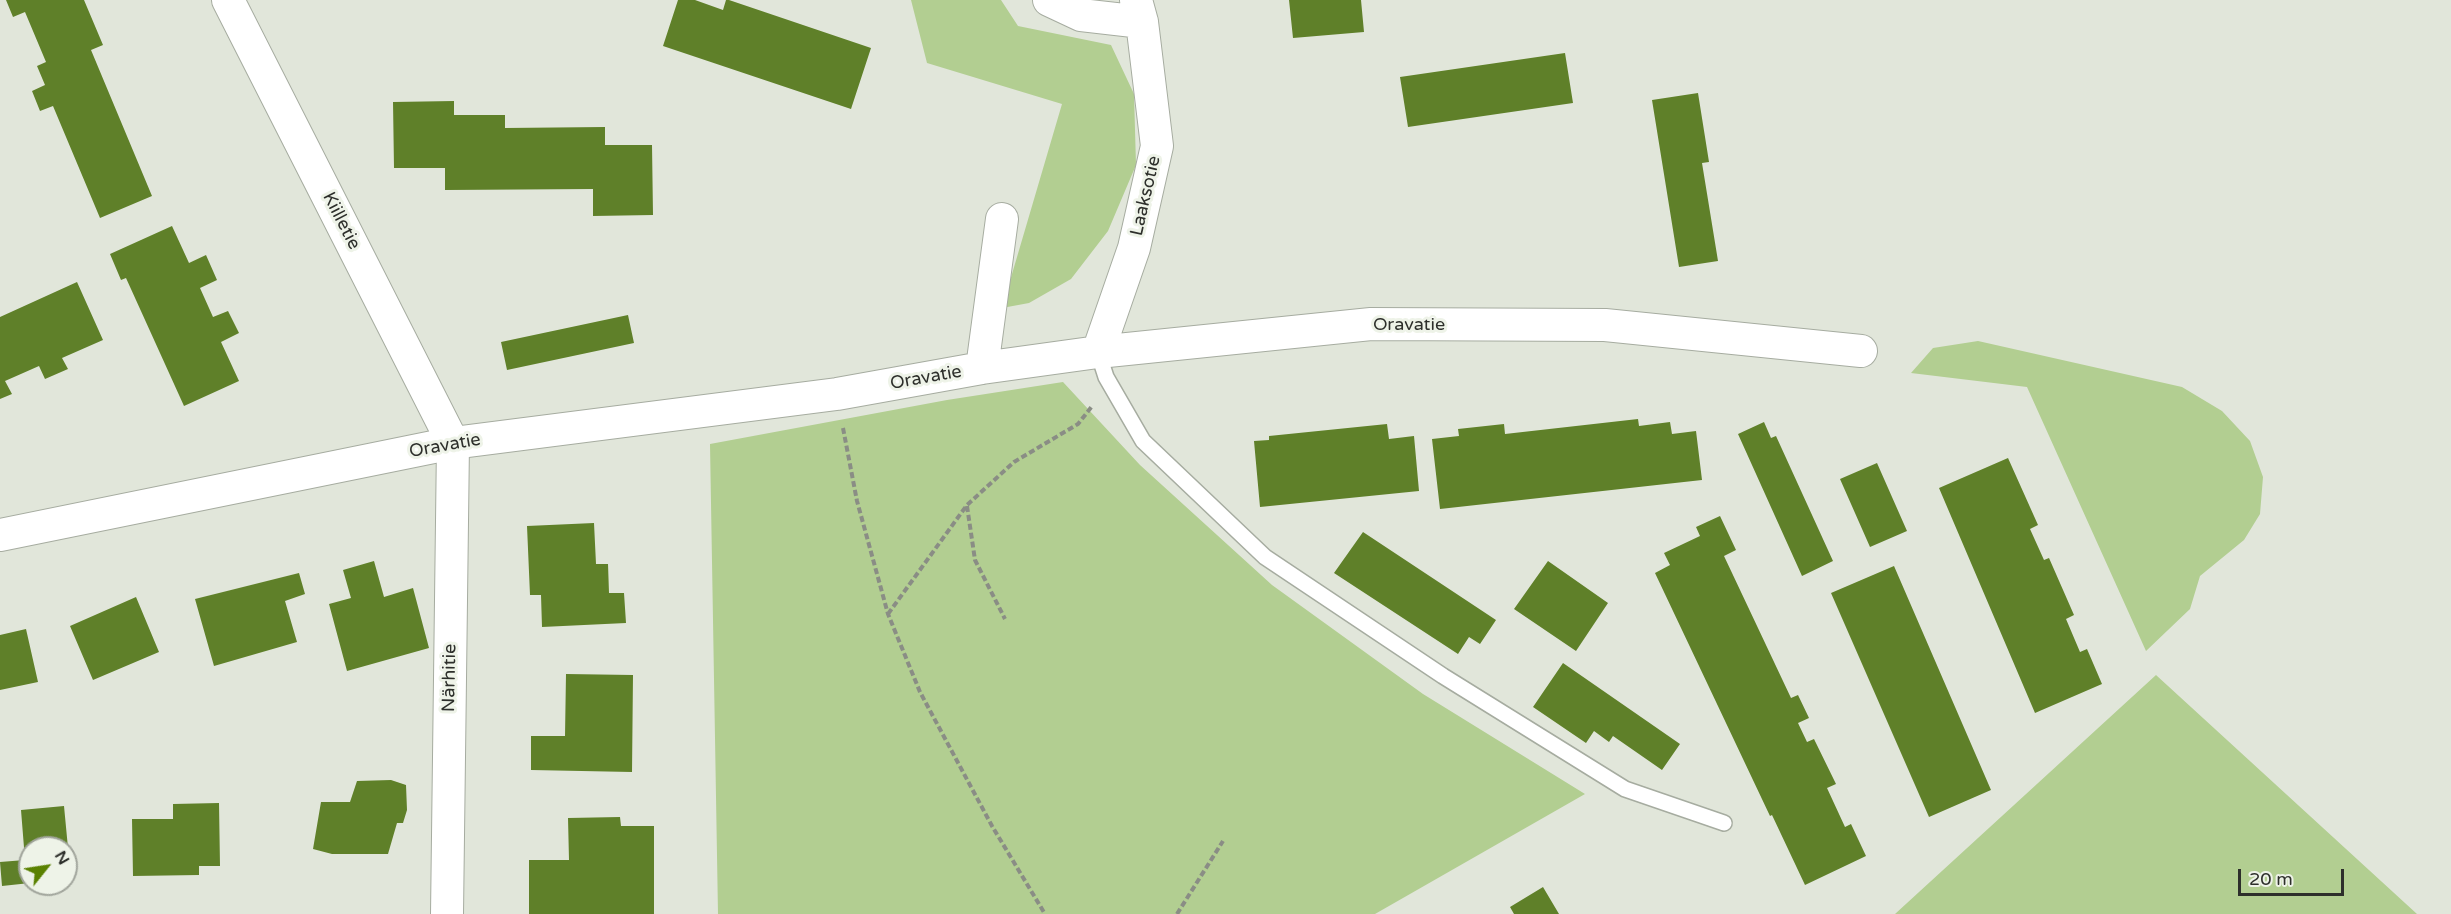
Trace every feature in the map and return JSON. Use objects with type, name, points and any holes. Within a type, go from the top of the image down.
[{"type":"street","name":"Kiilletie","points":[[228,0],[453,443]]},
{"type":"street","points":[[1049,0],[1081,15],[1139,11]]},
{"type":"street","name":"Laaksotie","points":[[1102,365],[1134,248],[1157,146],[1139,11]]},
{"type":"street","points":[[982,368],[1002,219]]},
{"type":"street","name":"Oravatie","points":[[0,535],[453,443],[837,394],[982,368],[1102,365],[1371,324],[1605,325],[1862,351]]},
{"type":"street","name":"Närhitie","points":[[447,914],[453,443]]},
{"type":"lane","points":[[1102,365],[1143,441],[1265,557],[1443,676],[1625,789],[1724,823]]},
{"type":"path","points":[[888,614],[967,505],[1014,462],[1078,424],[1098,399],[1102,365]]},
{"type":"path","points":[[837,394],[856,501],[888,614],[926,702],[992,826],[1045,914]]},
{"type":"path","points":[[967,505],[975,560],[1005,619]]},
{"type":"path","points":[[1177,914],[1223,841]]},
{"type":"green space","points":[[911,0],[1001,0],[1018,26],[1111,45],[1134,94],[1136,165],[1108,231],[1071,279],[1029,303],[1002,308],[1062,104],[927,63]]},
{"type":"green space","points":[[1978,341],[2182,387],[2222,411],[2250,441],[2263,477],[2260,514],[2244,540],[2200,576],[2190,609],[2146,651],[2027,387],[1911,373],[1933,348]]},
{"type":"green space","points":[[1063,382],[1140,465],[1272,585],[1423,694],[1585,794],[1375,914],[718,914],[710,444],[947,400]]},
{"type":"green space","points":[[2156,675],[2417,914],[1895,914]]},
{"type":"building","points":[[6,0],[84,0],[103,45],[91,50],[152,196],[100,218],[53,106],[40,111],[32,91],[45,85],[37,66],[46,62],[25,12],[13,17]]},
{"type":"building","points":[[678,0],[695,0],[723,10],[726,0],[729,0],[871,48],[851,109],[663,46]]},
{"type":"building","points":[[1289,0],[1361,0],[1364,32],[1293,38]]},
{"type":"building","points":[[1565,53],[1573,103],[1408,127],[1400,77]]},
{"type":"building","points":[[1698,93],[1709,162],[1702,163],[1718,261],[1679,267],[1652,100]]},
{"type":"building","points":[[454,101],[454,115],[505,115],[505,128],[605,127],[605,145],[652,145],[653,215],[593,216],[593,189],[445,190],[445,168],[394,168],[393,102]]},
{"type":"building","points":[[172,226],[189,263],[206,255],[217,280],[200,288],[213,317],[228,311],[239,333],[221,342],[239,381],[184,406],[126,278],[121,280],[110,254]]},
{"type":"building","points":[[77,282],[103,340],[62,358],[68,369],[45,379],[39,366],[5,381],[12,394],[0,399],[0,317]]},
{"type":"building","points":[[628,315],[634,343],[507,370],[501,342]]},
{"type":"building","points":[[1638,419],[1639,426],[1670,422],[1672,434],[1696,431],[1702,480],[1440,509],[1432,439],[1459,436],[1458,429],[1504,424],[1505,434]]},
{"type":"building","points":[[1764,422],[1771,438],[1776,436],[1833,561],[1802,576],[1738,434]]},
{"type":"building","points":[[1387,424],[1389,439],[1414,436],[1419,491],[1260,507],[1254,441],[1269,440],[1269,436]]},
{"type":"building","points":[[2008,458],[2038,525],[2030,529],[2044,560],[2049,558],[2074,615],[2066,619],[2080,652],[2087,649],[2102,684],[2035,713],[1939,488]]},
{"type":"building","points":[[1877,463],[1907,531],[1870,547],[1840,479]]},
{"type":"building","points":[[1720,516],[1736,550],[1724,556],[1791,698],[1798,695],[1809,718],[1798,723],[1807,742],[1814,739],[1836,784],[1827,788],[1845,827],[1851,824],[1866,856],[1805,885],[1655,573],[1670,565],[1664,553],[1700,536],[1696,527]]},
{"type":"building","points":[[594,523],[596,564],[608,564],[609,593],[624,593],[626,623],[542,627],[541,595],[530,595],[527,526]]},
{"type":"building","points":[[1363,532],[1496,620],[1480,644],[1469,637],[1458,654],[1334,573]]},
{"type":"building","points":[[374,561],[384,597],[413,588],[429,648],[347,671],[329,604],[351,598],[343,570]]},
{"type":"building","points":[[1548,561],[1608,603],[1576,651],[1514,609]]},
{"type":"building","points":[[1894,566],[1991,790],[1929,817],[1831,593]]},
{"type":"building","points":[[299,573],[305,594],[285,601],[297,642],[214,666],[195,599]]},
{"type":"building","points":[[136,597],[159,652],[93,680],[70,626]]},
{"type":"building","points":[[26,629],[38,682],[0,690],[0,635]]},
{"type":"building","points":[[1563,663],[1680,744],[1662,770],[1613,736],[1609,742],[1594,731],[1586,743],[1533,707]]},
{"type":"building","points":[[566,674],[633,675],[632,772],[531,770],[531,736],[565,736]]},
{"type":"building","points":[[391,780],[406,785],[407,810],[403,823],[397,823],[388,854],[332,854],[313,849],[321,802],[350,802],[357,781]]},
{"type":"building","points":[[219,803],[220,866],[199,866],[199,875],[133,876],[132,819],[173,819],[173,804]]},
{"type":"building","points":[[64,806],[67,836],[23,836],[21,810]]},
{"type":"building","points":[[620,817],[621,826],[654,826],[654,914],[529,914],[529,860],[569,860],[568,818]]},
{"type":"building","points":[[18,861],[18,884],[2,886],[0,862]]},
{"type":"building","points":[[1543,887],[1559,914],[1514,914],[1510,907]]}]
